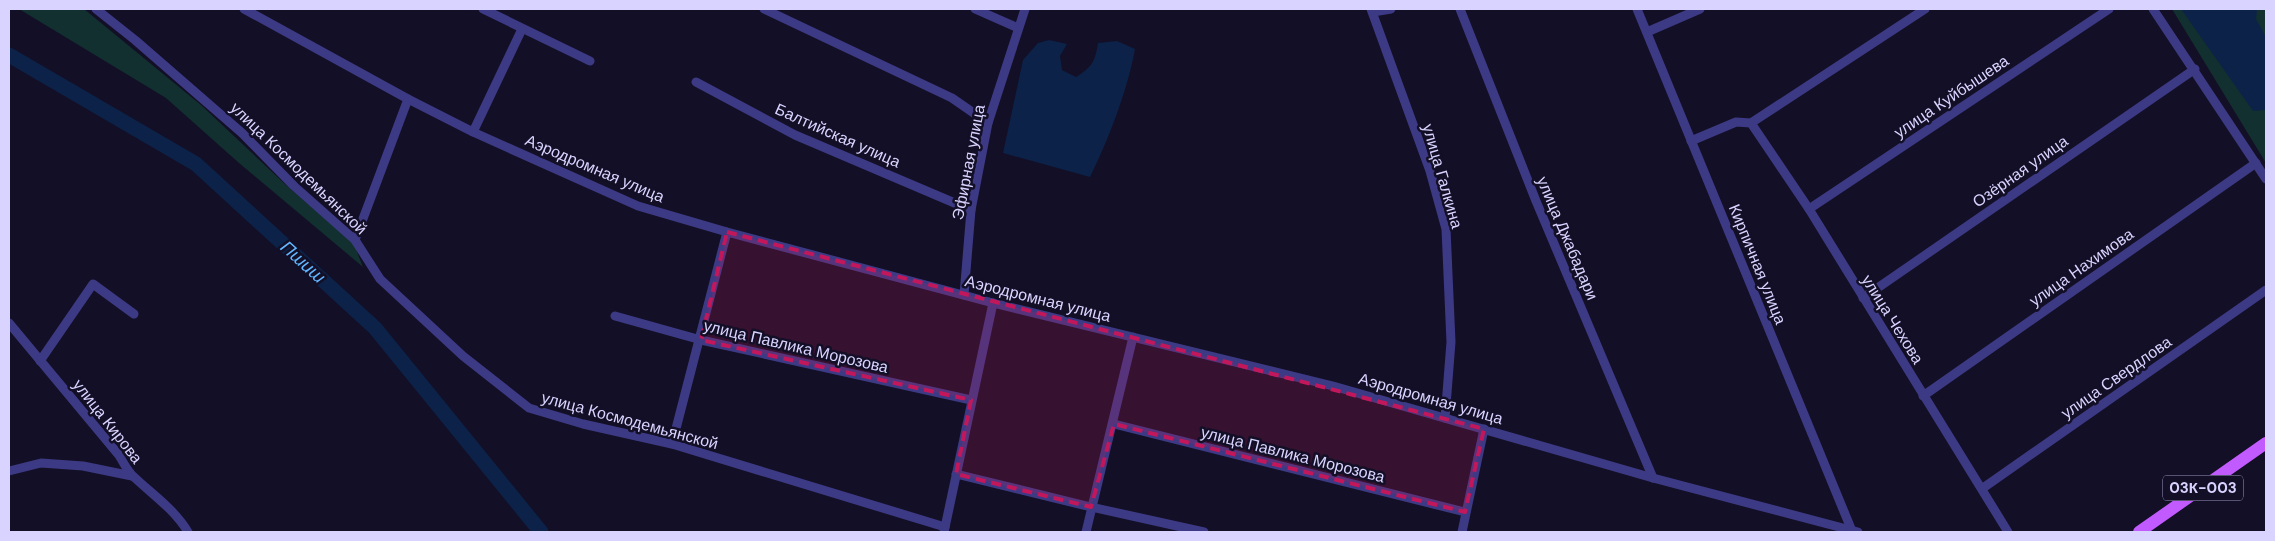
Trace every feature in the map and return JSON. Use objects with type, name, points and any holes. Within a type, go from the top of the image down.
[{"type":"main road","name":"03К-003","points":[[2139,532],[2266,444]]},
{"type":"street","name":"улица Космодемьянской","points":[[96,9],[136,40],[228,120],[294,186],[355,240],[380,279],[463,356],[529,408],[583,424],[672,444],[945,530]]},
{"type":"street","name":"Аэродромная улица","points":[[244,9],[408,99],[473,132],[638,206],[727,232],[993,303],[1332,386],[1653,478],[1855,532]]},
{"type":"street","points":[[483,9],[590,62]]},
{"type":"street","points":[[764,9],[952,98],[988,123]]},
{"type":"street","points":[[975,9],[1018,28]]},
{"type":"street","name":"Эфирная улица","points":[[964,295],[971,210],[988,123],[1025,9]]},
{"type":"street","points":[[1372,10],[1390,9]]},
{"type":"street","name":"улица Джабадари","points":[[1460,9],[1536,201],[1653,478]]},
{"type":"street","name":"Кирпичная улица","points":[[1637,9],[1855,532]]},
{"type":"street","points":[[1646,32],[1700,9]]},
{"type":"street","points":[[1691,141],[1736,122],[1751,123],[1925,9]]},
{"type":"street","name":"улица Куйбышева","points":[[1809,209],[2109,9]]},
{"type":"street","points":[[2153,9],[2195,69],[2266,179]]},
{"type":"street","name":"улица Галкина","points":[[1372,10],[1430,172],[1446,229],[1451,342],[1445,418]]},
{"type":"street","points":[[473,132],[522,29]]},
{"type":"street","name":"Озёрная улица","points":[[1862,298],[2195,69]]},
{"type":"street","name":"Балтийская улица","points":[[696,82],[795,134],[971,210]]},
{"type":"street","points":[[355,240],[408,99]]},
{"type":"street","name":"улица Чехова","points":[[1751,123],[1809,209],[1862,298],[2008,532]]},
{"type":"street","name":"улица Нахимова","points":[[1923,396],[2256,163]]},
{"type":"street","points":[[672,444],[727,232]]},
{"type":"street","points":[[40,361],[93,284],[134,314]]},
{"type":"street","name":"улица Свердлова","points":[[1982,488],[2266,290]]},
{"type":"street","points":[[945,530],[993,303]]},
{"type":"street","name":"улица Павлика Морозова","points":[[615,316],[700,340],[971,400]]},
{"type":"street","name":"улица Кирова","points":[[9,323],[118,454],[132,476],[146,485],[179,517],[188,532]]},
{"type":"street","points":[[1086,532],[1114,424],[1133,337]]},
{"type":"street","name":"улица Павлика Морозова","points":[[1114,424],[1465,512]]},
{"type":"street","points":[[1462,532],[1484,429]]},
{"type":"street","points":[[9,471],[40,463],[83,466],[132,476]]},
{"type":"street","points":[[956,474],[1091,508],[1204,532]]},
{"type":"highlighted area","points":[[727,232],[1484,429],[1465,512],[1114,424],[1091,507],[956,474],[971,400],[701,340]]},
{"type":"green space","points":[[19,9],[84,9],[201,105],[286,185],[354,244],[363,267],[239,163],[166,98]]},
{"type":"green space","points":[[2172,9],[2266,9],[2266,163]]},
{"type":"water","points":[[2181,9],[2257,9],[2256,19],[2266,37],[2266,110],[2253,111]]},
{"type":"water","points":[[1049,40],[1067,44],[1060,56],[1062,70],[1076,77],[1092,63],[1096,55],[1098,43],[1117,41],[1135,49],[1128,81],[1117,115],[1090,177],[1003,153],[1023,60],[1038,43]]},
{"type":"waterway","name":"Пшиш","points":[[9,55],[196,164],[375,328],[541,532]]}]
